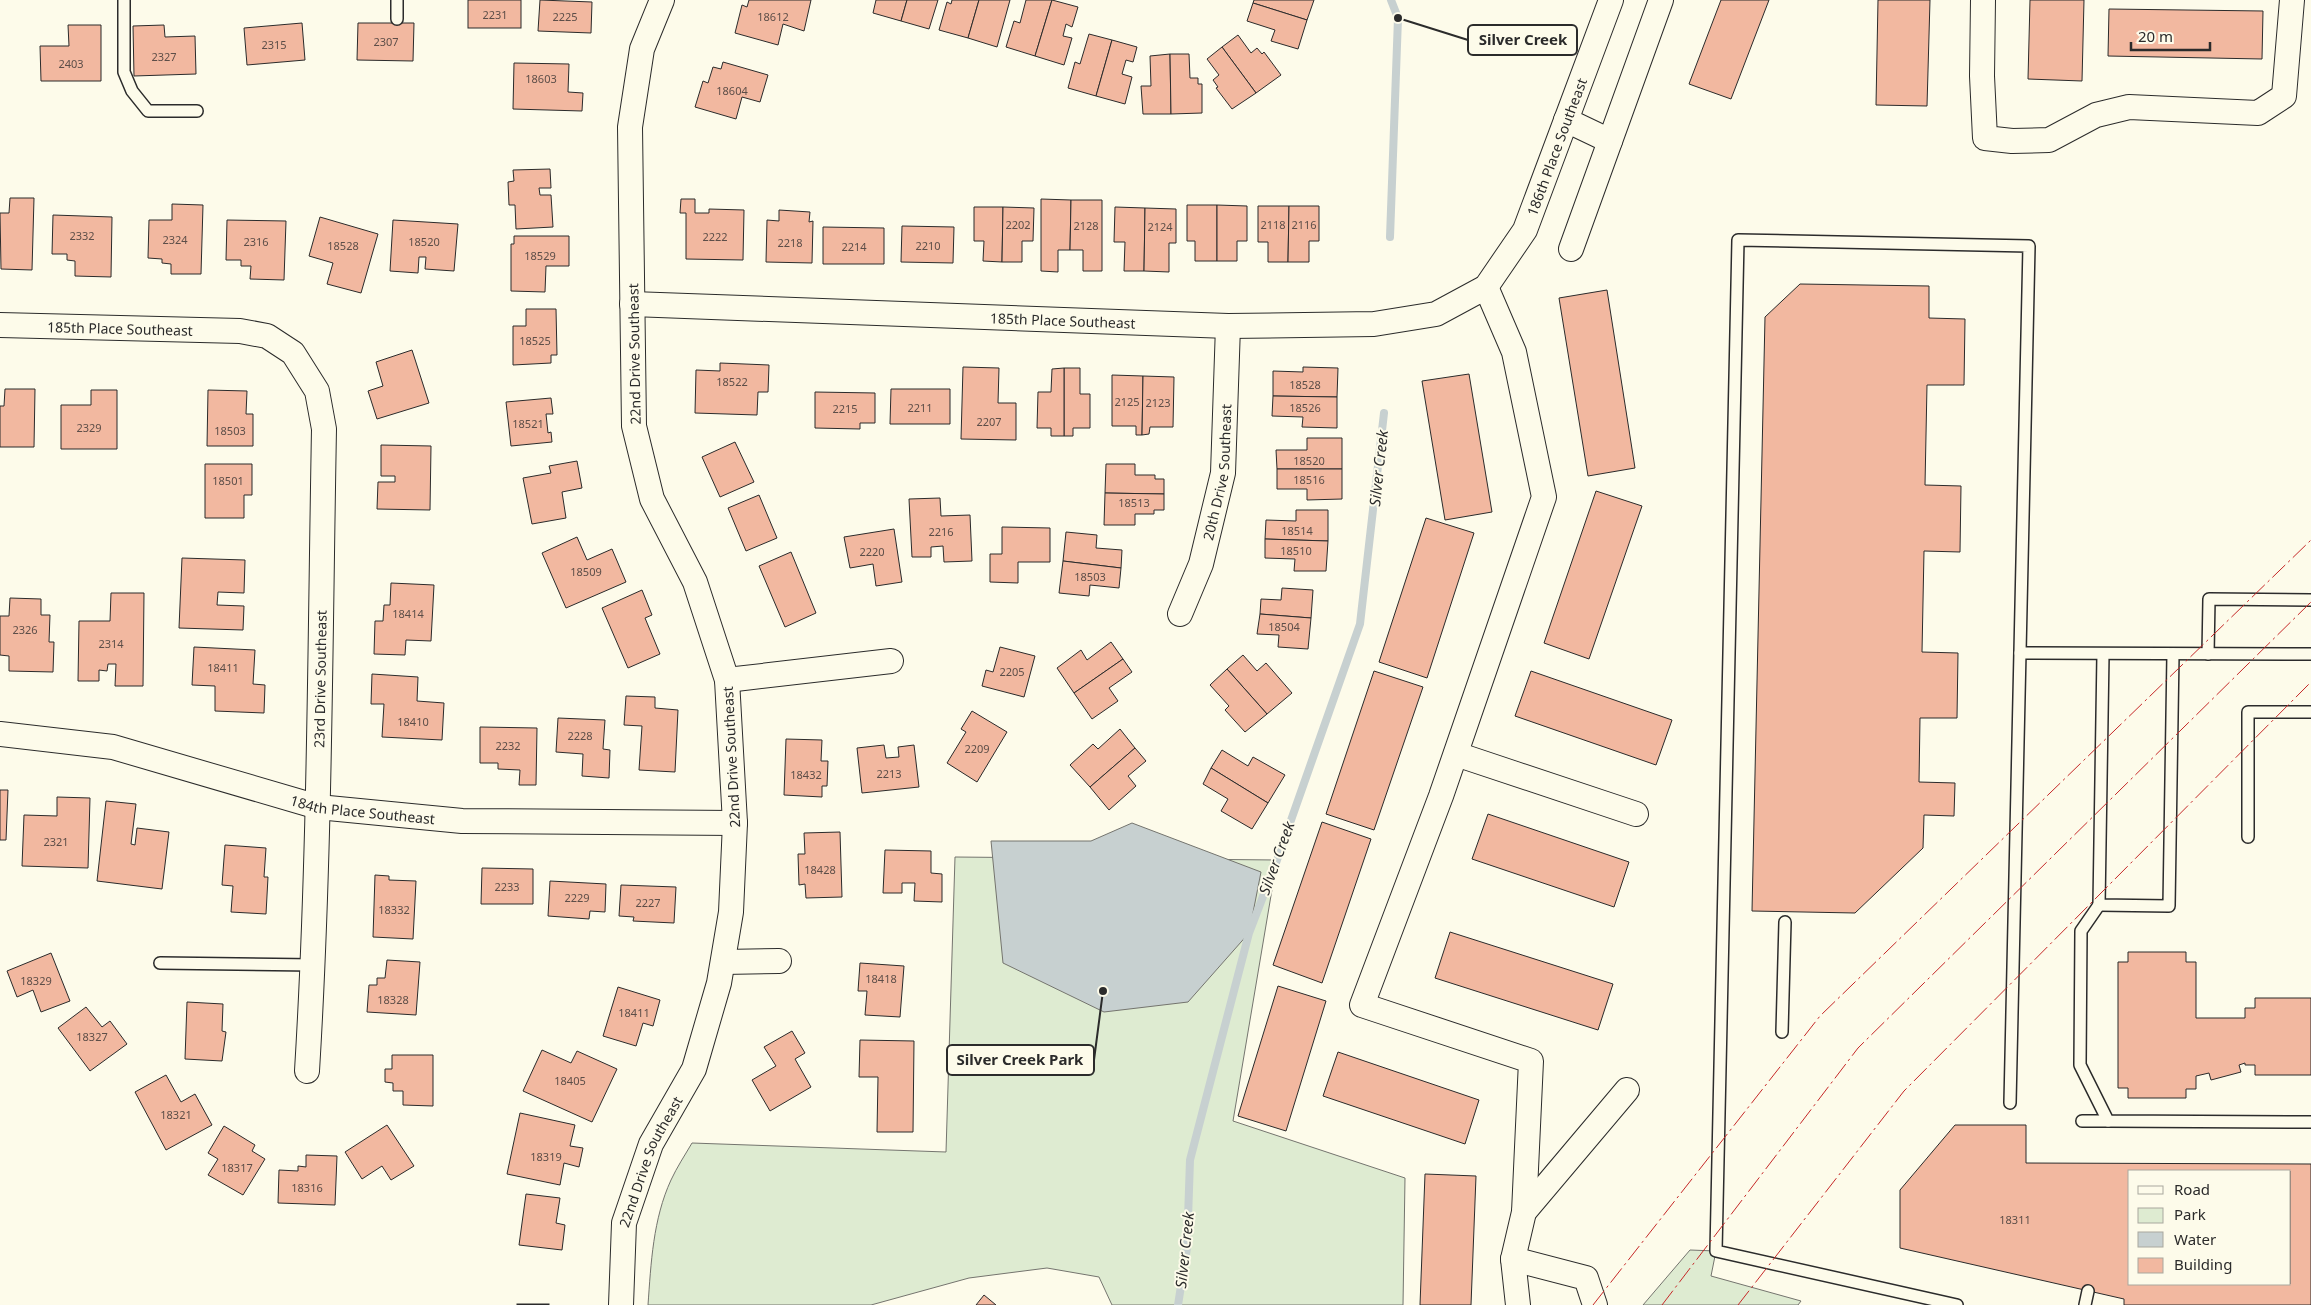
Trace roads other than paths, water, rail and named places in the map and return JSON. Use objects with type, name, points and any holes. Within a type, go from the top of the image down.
[{"type":"street","name":"22nd Drive Southeast","points":[[621,1305],[624,1223],[651,1144],[694,1070],[719,984],[731,912],[735,823],[727,680],[695,582],[652,499],[634,426],[630,128],[642,49],[662,0]]},
{"type":"street","name":"186th Place Southeast","points":[[1486,287],[1525,230],[1611,0]]},
{"type":"street","points":[[1571,248],[1661,0]]},
{"type":"street","points":[[1983,0],[1982,86],[1985,138],[2012,141],[2049,140],[2096,115],[2129,107],[2258,112],[2284,96],[2298,4]]},
{"type":"street","points":[[1566,120],[1610,141]]},
{"type":"street","name":"185th Place Southeast","points":[[632,304],[1228,326],[1374,324],[1436,314],[1486,287]]},
{"type":"street","points":[[1486,287],[1514,352],[1544,497],[1456,754],[1362,1004],[1531,1061],[1524,1212],[1513,1259],[1518,1305]]},
{"type":"street","name":"185th Place Southeast","points":[[0,325],[240,331]]},
{"type":"street","name":"20th Drive Southeast","points":[[1180,614],[1201,564],[1223,473],[1228,326]]},
{"type":"street","name":"23rd Drive Southeast","points":[[240,331],[267,336],[293,353],[316,391],[324,429],[314,965],[307,1071]]},
{"type":"street","points":[[727,680],[891,660]]},
{"type":"street","name":"184th Place Southeast","points":[[0,734],[113,747],[318,807],[462,821],[735,823]]},
{"type":"street","points":[[1456,754],[1636,814]]},
{"type":"street","points":[[723,962],[779,961]]},
{"type":"street","points":[[1524,1212],[1627,1090]]},
{"type":"street","points":[[1513,1259],[1586,1278],[1594,1305]]},
{"type":"lane","points":[[124,0],[124,72],[132,91],[148,111],[197,111]]},
{"type":"lane","points":[[396,0],[397,19]]},
{"type":"lane","points":[[1957,1305],[1716,1251],[1738,240],[2029,246],[2010,1103]]},
{"type":"lane","points":[[2208,654],[2209,599],[2311,600]]},
{"type":"lane","points":[[2020,653],[2311,654]]},
{"type":"lane","points":[[2103,654],[2099,905],[2081,931],[2080,1065],[2108,1121]]},
{"type":"lane","points":[[2099,905],[2169,906],[2173,654]]},
{"type":"lane","points":[[2248,837],[2248,712],[2311,712]]},
{"type":"lane","points":[[1782,1032],[1785,922]]},
{"type":"lane","points":[[160,963],[314,965]]},
{"type":"lane","points":[[2082,1121],[2311,1122]]},
{"type":"lane","points":[[2085,1305],[2088,1291]]},
{"type":"water","points":[[1132,823],[1261,872],[1249,933],[1188,1002],[1104,1012],[1003,963],[991,841],[1091,841]]},
{"type":"waterway","name":"Silver Creek","points":[[1390,237],[1398,18],[1391,0]]},
{"type":"waterway","name":"Silver Creek","points":[[1178,1305],[1187,1248],[1190,1160],[1249,933],[1277,860],[1360,624],[1384,413]]},
{"type":"place","name":"Silver Creek","points":[[1398,18]]},
{"type":"place","name":"Silver Creek Park","points":[[1103,991]]}]
